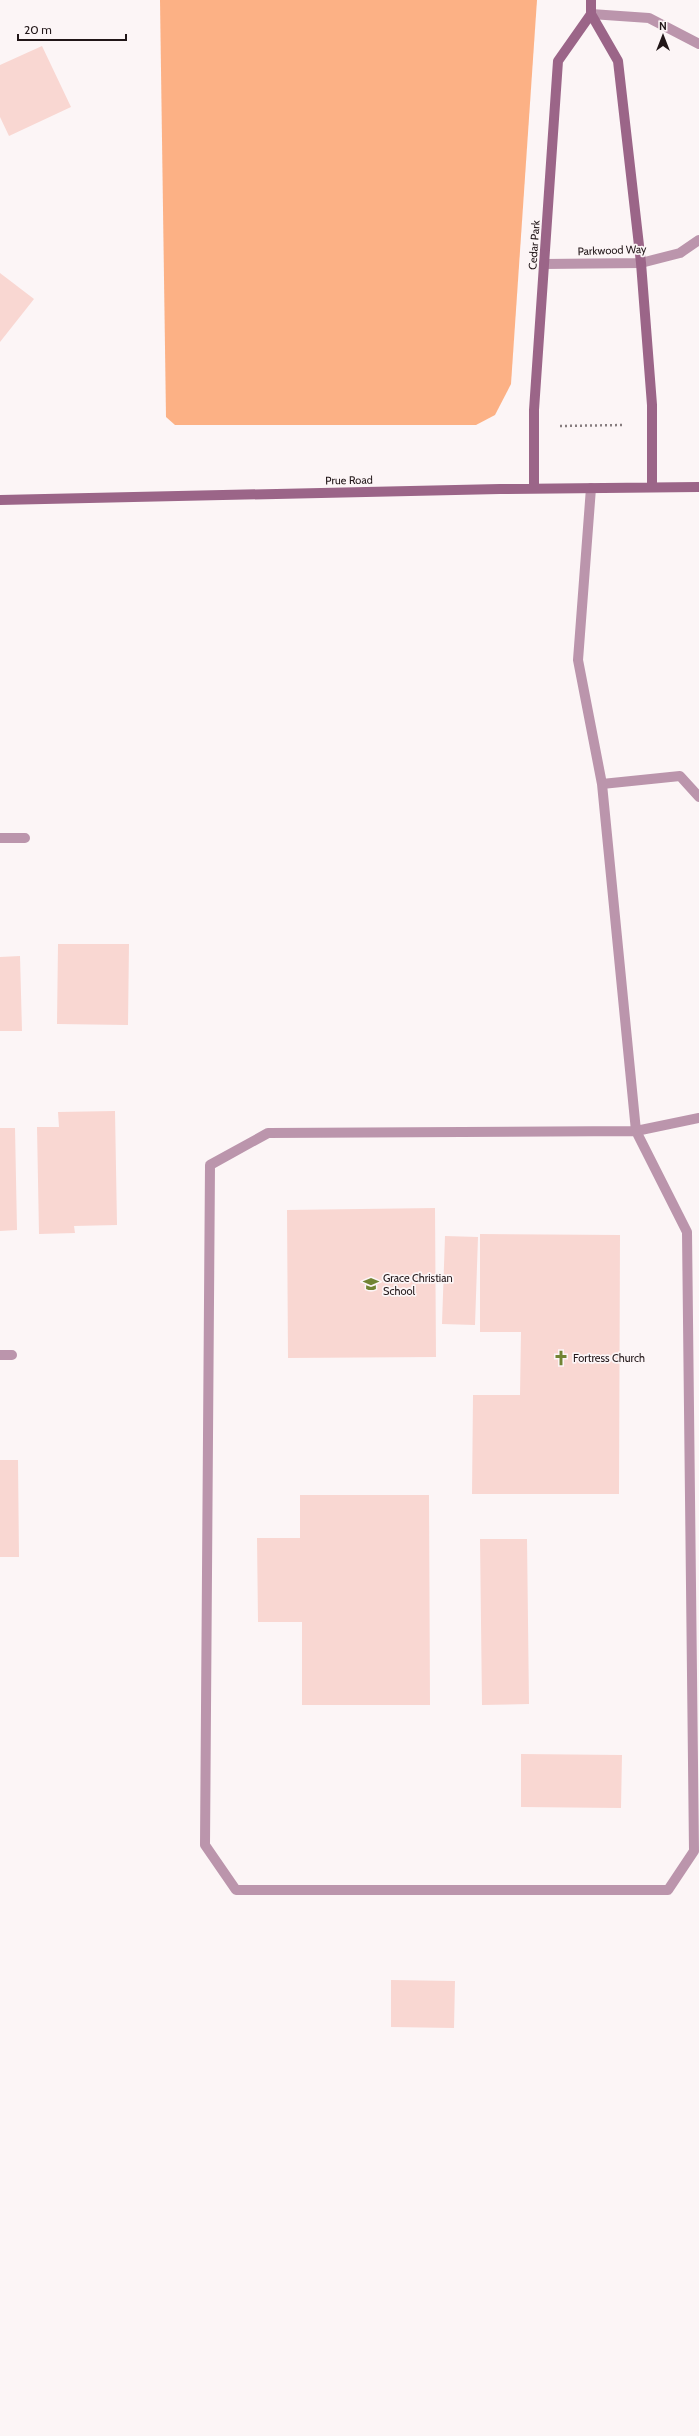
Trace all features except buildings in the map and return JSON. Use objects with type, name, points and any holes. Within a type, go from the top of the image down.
[{"type":"street","points":[[591,0],[591,14],[618,61],[641,263],[652,405],[652,487]]},
{"type":"street","points":[[591,14],[649,18],[699,44]]},
{"type":"street","name":"Cedar Park","points":[[534,488],[534,410],[558,61],[591,14]]},
{"type":"street","name":"Parkwood Way","points":[[544,264],[641,263],[680,254],[699,240]]},
{"type":"street","name":"Prue Road","points":[[0,500],[534,488],[699,487]]},
{"type":"street","points":[[591,488],[578,660],[602,784],[636,1131],[687,1232],[694,1851],[668,1890],[236,1890],[205,1845],[210,1166],[268,1133],[636,1131],[699,1118]]},
{"type":"street","points":[[602,784],[680,776],[699,797]]},
{"type":"street","points":[[0,838],[25,838]]},
{"type":"street","points":[[0,1355],[12,1355]]},
{"type":"path","points":[[560,426],[624,425]]},
{"type":"shaded area","points":[[160,0],[537,0],[511,384],[495,415],[476,425],[175,425],[166,417]]},
{"type":"place","name":"Grace Christian School","points":[[371,1284]]},
{"type":"place","name":"Fortress Church","points":[[561,1358]]}]
